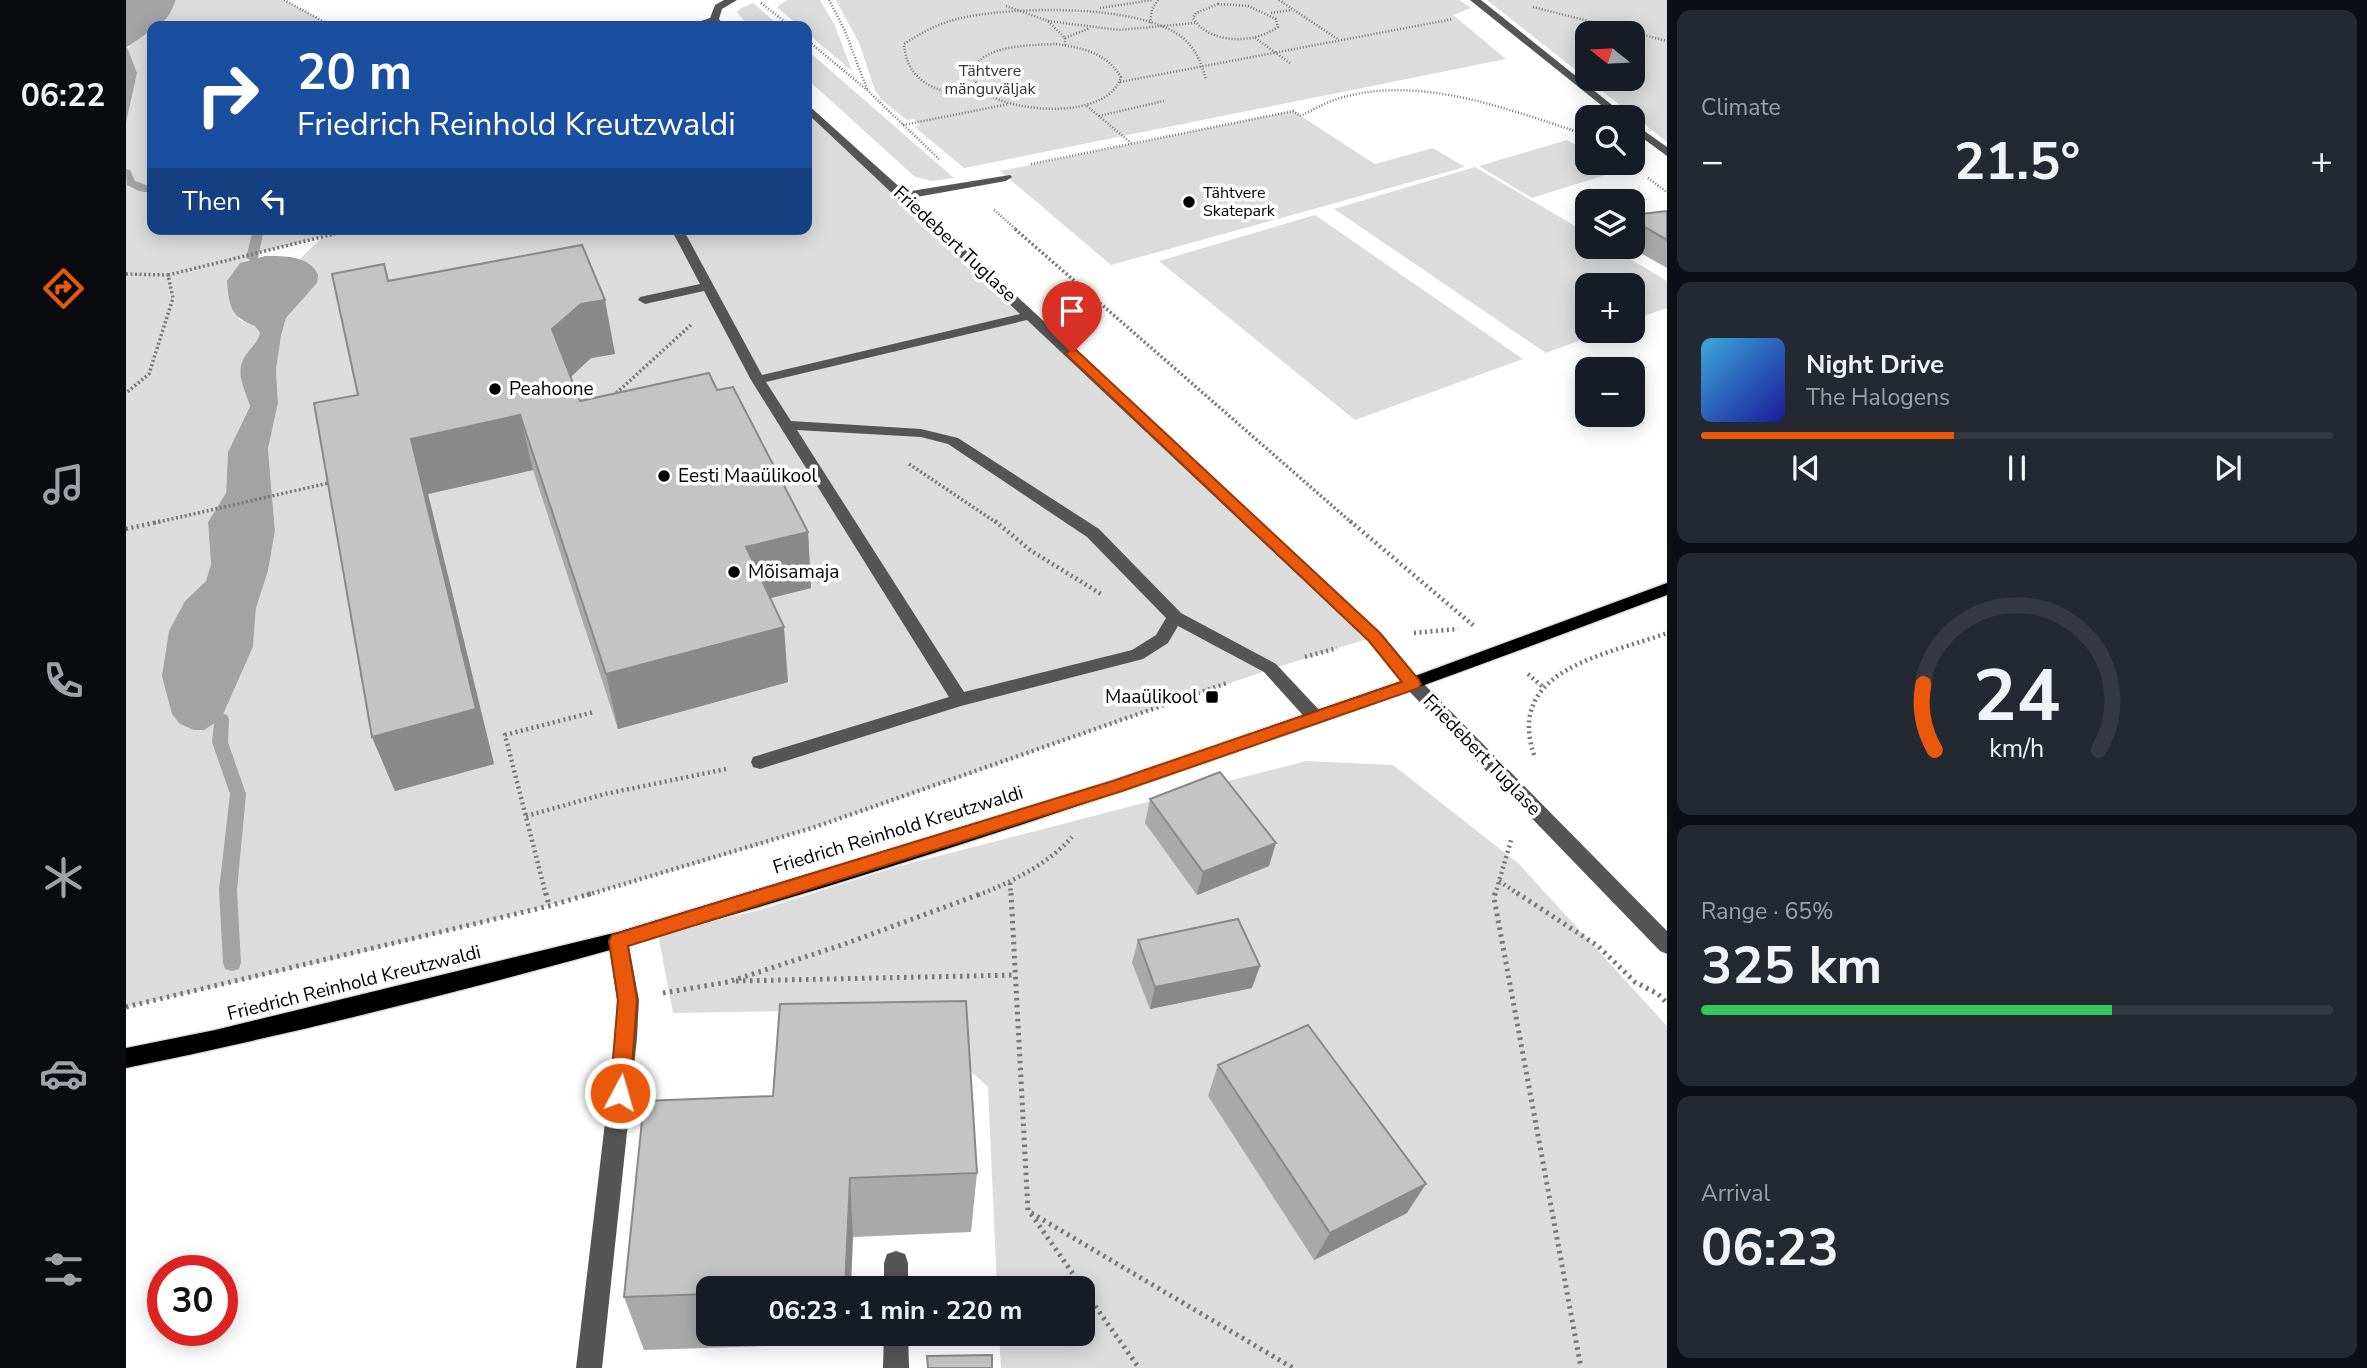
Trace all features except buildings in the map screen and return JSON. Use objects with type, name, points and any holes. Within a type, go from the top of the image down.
[{"type":"main road","name":"Friedrich Reinhold Kreutzwaldi","points":[[126,1058],[215,1040],[618,941],[1116,787],[1413,684],[1667,589]]},
{"type":"street","points":[[717,21],[718,7],[733,0]]},
{"type":"street","points":[[1475,0],[1607,105]]},
{"type":"street","name":"Friedebert Tuglase","points":[[812,112],[1374,637],[1413,684],[1667,945]]},
{"type":"street","points":[[1645,136],[1667,153]]},
{"type":"street","points":[[903,196],[1006,177]]},
{"type":"street","points":[[680,235],[758,380],[960,700]]},
{"type":"street","points":[[645,300],[707,286]]},
{"type":"street","points":[[758,380],[1032,315]]},
{"type":"street","points":[[787,425],[920,433],[953,441],[1093,533],[1175,617],[1270,668],[1315,717]]},
{"type":"street","points":[[760,762],[960,700],[1137,655],[1162,639],[1175,617]]},
{"type":"street","points":[[589,1368],[625,1052],[628,1000],[618,941]]},
{"type":"street","points":[[896,1263],[896,1276]]},
{"type":"street","points":[[896,1346],[896,1368]]},
{"type":"path","points":[[284,0],[323,21]]},
{"type":"path","points":[[754,0],[762,3],[784,21]]},
{"type":"path","points":[[762,3],[769,0]]},
{"type":"path","points":[[829,0],[845,30],[867,90]]},
{"type":"path","points":[[1092,9],[1153,0]]},
{"type":"path","points":[[1150,23],[1152,9],[1158,0]]},
{"type":"path","points":[[1279,0],[1340,40]]},
{"type":"path","points":[[1018,4],[1001,4],[1048,21],[1090,28],[1135,30],[1195,23]]},
{"type":"path","points":[[1047,4],[1092,9],[1162,27],[1189,44],[1203,66],[1206,80]]},
{"type":"path","points":[[1217,5],[1250,6],[1270,13],[1276,19],[1278,27],[1270,34],[1254,38],[1221,36],[1205,31],[1195,23],[1193,18],[1196,13],[1217,5]]},
{"type":"path","points":[[1522,5],[1616,26],[1667,41]]},
{"type":"path","points":[[1270,13],[1292,10]]},
{"type":"path","points":[[1120,82],[1119,72],[1110,62],[1095,54],[1065,46],[1019,46],[984,57],[975,66],[972,76],[978,87],[1009,104],[1045,109],[1086,105],[1108,97],[1120,82],[1489,12]]},
{"type":"path","points":[[1048,21],[1065,37],[1065,46]]},
{"type":"path","points":[[1065,37],[1090,28]]},
{"type":"path","points":[[916,29],[904,44],[903,51],[909,67],[925,84],[961,95],[991,96]]},
{"type":"path","points":[[1254,38],[1290,63]]},
{"type":"path","points":[[126,1007],[549,906],[815,827],[1270,668],[1374,637],[1477,628],[1038,250],[867,90],[812,44]]},
{"type":"path","points":[[1006,177],[1000,171],[1293,111],[1300,116],[1338,99],[1376,91],[1418,91],[1471,99],[1575,131]]},
{"type":"path","points":[[1099,116],[1164,102]]},
{"type":"path","points":[[903,125],[1009,104]]},
{"type":"path","points":[[1086,105],[1132,144]]},
{"type":"path","points":[[126,274],[168,275],[330,235]]},
{"type":"path","points":[[126,393],[149,374],[173,298],[168,275]]},
{"type":"path","points":[[605,404],[716,302]]},
{"type":"path","points":[[855,429],[985,513],[1030,550],[1111,599]]},
{"type":"path","points":[[126,529],[338,481]]},
{"type":"path","points":[[1535,758],[1527,725],[1538,693],[1553,677],[1667,633]]},
{"type":"path","points":[[1503,651],[1543,687]]},
{"type":"path","points":[[549,906],[505,736],[594,712]]},
{"type":"path","points":[[526,816],[605,793],[760,762]]},
{"type":"path","points":[[628,1000],[728,982],[842,945],[1010,883],[1063,848],[1116,787]]},
{"type":"path","points":[[1543,818],[1514,831],[1494,898],[1581,1368]]},
{"type":"path","points":[[1499,881],[1598,946],[1635,982],[1667,1003]]},
{"type":"path","points":[[1010,883],[1028,1211],[1074,1276]]},
{"type":"path","points":[[728,982],[1015,975]]},
{"type":"path","points":[[1028,1211],[1293,1368]]},
{"type":"path","points":[[1095,1305],[1139,1368]]},
{"type":"green space","points":[[176,0],[284,0],[323,21],[165,21]]},
{"type":"green space","points":[[787,0],[820,0],[835,26],[852,71],[812,37],[812,21],[793,21],[777,7]]},
{"type":"green space","name":"Tähtvere mänguväljak","points":[[836,0],[1459,0],[1471,8],[1453,15],[1506,59],[964,168],[915,127],[920,125],[914,119],[907,120],[882,100],[875,90],[860,45]]},
{"type":"green space","points":[[1487,0],[1667,0],[1667,142],[1645,125],[1645,105],[1620,105],[1602,91],[1645,91],[1645,21],[1575,21],[1575,70]]},
{"type":"green space","points":[[753,3],[774,21],[744,21],[737,12]]},
{"type":"green space","name":"Eesti Maaülikool","points":[[147,33],[147,235],[812,235],[812,112],[1374,637],[1234,682],[886,804],[731,854],[473,925],[126,1007],[126,123],[137,73],[127,51],[131,43]],"holes":[[[324,236],[300,259],[310,264],[317,282],[286,318],[276,370],[278,403],[268,449],[275,531],[268,571],[256,608],[253,647],[221,719],[185,601],[206,581],[211,564],[208,522],[226,493],[228,452],[250,405],[241,372],[244,359],[260,333],[256,326],[239,320],[240,263],[252,258],[254,254]]]},
{"type":"green space","points":[[812,54],[954,178],[932,181],[915,177],[812,84]]},
{"type":"green space","name":"Tähtvere Skatepark","points":[[1293,111],[1375,164],[1433,148],[1465,167],[1111,265],[1000,171]]},
{"type":"green space","points":[[1567,140],[1575,144],[1575,175],[1605,175],[1532,198],[1479,166]]},
{"type":"green space","points":[[1475,167],[1575,226],[1575,259],[1630,259],[1667,281],[1667,308],[1645,316],[1645,273],[1575,273],[1575,342],[1546,353],[1334,209]]},
{"type":"green space","points":[[1315,215],[1523,359],[1355,420],[1159,261]]},
{"type":"green space","points":[[1306,761],[1393,765],[1519,864],[1667,1026],[1667,1368],[1001,1368],[1000,1346],[1095,1346],[1095,1276],[996,1276],[988,1087],[963,1064],[788,1011],[673,1013],[658,934],[760,910],[896,867]]},
{"type":"shaded area","points":[[126,0],[176,0],[164,21],[147,21],[147,33],[127,47],[137,73],[126,123]]},
{"type":"shaded area","points":[[265,256],[302,260],[314,268],[318,275],[317,283],[286,318],[281,336],[276,370],[278,403],[268,449],[275,531],[268,571],[256,608],[253,647],[221,719],[204,730],[194,730],[180,724],[172,714],[162,676],[169,631],[185,601],[206,581],[211,564],[208,522],[226,493],[228,452],[250,406],[240,372],[244,359],[260,333],[255,326],[236,315],[229,298],[227,281],[240,263]]},
{"type":"waterway","points":[[126,172],[131,183],[147,189]]},
{"type":"waterway","points":[[252,258],[258,235]]},
{"type":"waterway","points":[[221,719],[220,742],[238,794],[228,890],[232,963]]},
{"type":"place","name":"Tähtvere Skatepark","points":[[1189,202]]},
{"type":"place","name":"Peahoone","points":[[495,389]]},
{"type":"place","name":"Eesti Maaülikool","points":[[664,476]]},
{"type":"place","name":"Mõisamaja","points":[[734,572]]},
{"type":"place","name":"Maaülikool","points":[[1212,697]]},
{"type":"route","points":[[620,1093],[628,1000],[618,941],[1116,787],[1413,684],[1374,637],[1072,353]]}]
